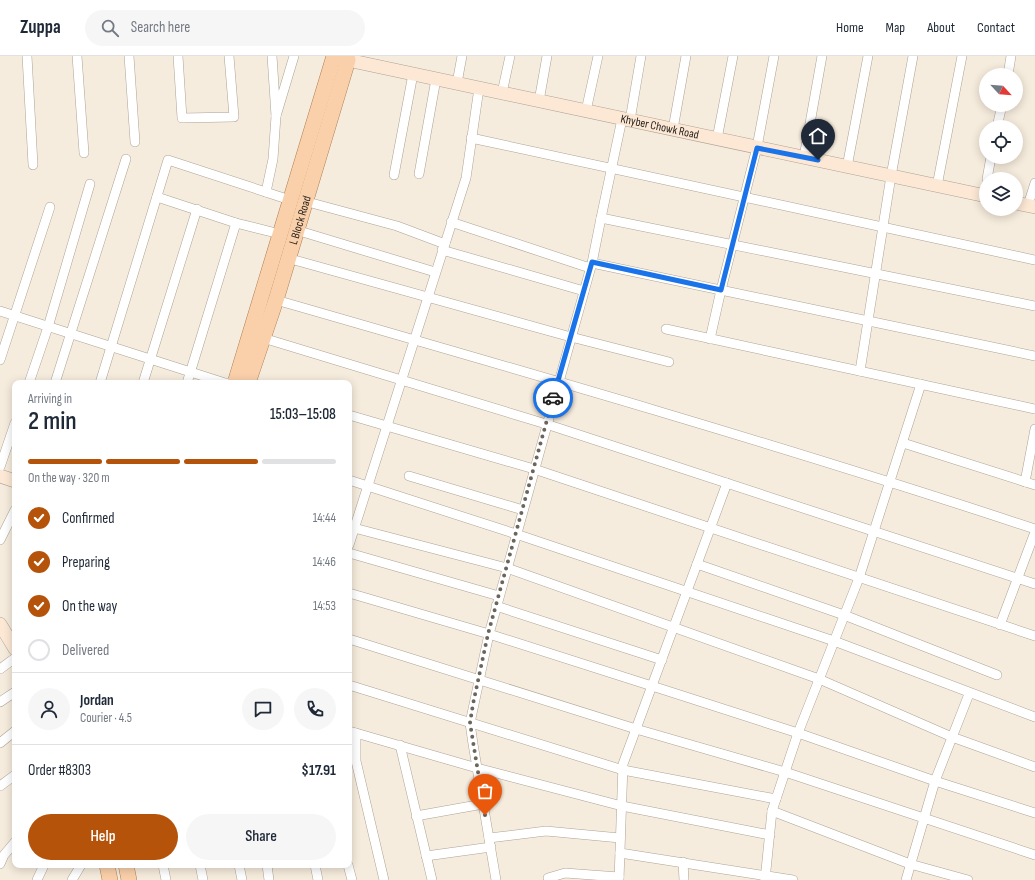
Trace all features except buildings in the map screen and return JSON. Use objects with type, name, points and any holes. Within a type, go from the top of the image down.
[{"type":"main road","name":"L Block Road","points":[[235,380],[263,296],[280,234],[297,200],[340,57]]},
{"type":"main road","name":"L Block Road","points":[[249,380],[276,300],[296,230],[297,200]]},
{"type":"main road","points":[[108,868],[110,880]]},
{"type":"main road","points":[[127,868],[129,880]]},
{"type":"street","points":[[26,56],[33,165]]},
{"type":"street","points":[[77,56],[84,153]]},
{"type":"street","points":[[128,56],[135,142]]},
{"type":"street","points":[[178,56],[182,118],[234,117],[229,56]]},
{"type":"street","points":[[266,192],[273,159],[276,116],[272,56]]},
{"type":"street","points":[[276,116],[294,56]]},
{"type":"street","points":[[457,83],[462,56]]},
{"type":"street","points":[[502,93],[510,56]]},
{"type":"street","points":[[539,101],[548,56]]},
{"type":"street","points":[[586,111],[598,56]]},
{"type":"street","points":[[496,880],[470,723],[488,634],[591,265],[612,168],[626,119],[641,56]]},
{"type":"street","points":[[672,129],[686,56]]},
{"type":"street","points":[[717,139],[733,56]]},
{"type":"street","points":[[710,339],[732,244],[757,148],[774,56]]},
{"type":"street","points":[[804,157],[822,56]]},
{"type":"street","points":[[847,167],[868,56]]},
{"type":"street","points":[[860,371],[891,176],[913,56]]},
{"type":"street","points":[[937,186],[962,56]]},
{"type":"street","points":[[1009,68],[1011,56]]},
{"type":"street","name":"Khyber Chowk Road","points":[[340,57],[412,74],[937,186],[979,191]]},
{"type":"street","points":[[394,175],[412,74]]},
{"type":"street","points":[[419,174],[436,79]]},
{"type":"street","points":[[352,535],[466,178],[479,88]]},
{"type":"street","points":[[471,138],[1035,260]]},
{"type":"street","points":[[56,380],[126,159]]},
{"type":"street","points":[[101,380],[168,160],[266,192],[397,226],[443,247],[584,291]]},
{"type":"street","points":[[1026,205],[1035,183]]},
{"type":"street","points":[[30,380],[48,327],[90,184]]},
{"type":"street","points":[[157,197],[236,223],[280,234]]},
{"type":"street","points":[[0,360],[50,207]]},
{"type":"street","points":[[144,380],[197,209]]},
{"type":"street","points":[[601,218],[1035,306]]},
{"type":"street","points":[[451,222],[591,265],[721,290],[1035,356]]},
{"type":"street","points":[[188,380],[236,223]]},
{"type":"street","points":[[296,230],[436,272]]},
{"type":"street","points":[[287,258],[571,337],[669,362]]},
{"type":"street","points":[[276,300],[558,381],[890,481],[1035,530],[1000,625]]},
{"type":"street","points":[[0,312],[216,380]]},
{"type":"street","points":[[666,329],[1035,409]]},
{"type":"street","points":[[263,338],[546,424],[1035,584]]},
{"type":"street","points":[[765,877],[772,811],[798,733],[859,578],[921,384]]},
{"type":"street","points":[[352,416],[534,470],[1035,636]]},
{"type":"street","points":[[1025,482],[1035,429]]},
{"type":"street","points":[[0,467],[12,432]]},
{"type":"street","points":[[903,443],[1035,485]]},
{"type":"street","points":[[0,476],[12,480]]},
{"type":"street","points":[[409,476],[523,510]]},
{"type":"street","points":[[352,481],[516,534],[834,641],[1035,718]]},
{"type":"street","points":[[548,878],[565,872],[619,879],[623,764],[727,483]]},
{"type":"street","points":[[0,540],[12,516]]},
{"type":"street","points":[[354,528],[507,568],[819,679],[952,737],[1035,767]]},
{"type":"street","points":[[352,554],[499,596]]},
{"type":"street","points":[[697,564],[844,615],[997,675]]},
{"type":"street","points":[[352,594],[488,634],[652,686],[798,733],[935,782],[1035,813]]},
{"type":"street","points":[[496,606],[662,660]]},
{"type":"street","points":[[0,625],[12,638]]},
{"type":"street","points":[[352,640],[636,729],[785,772],[924,819],[1035,854]]},
{"type":"street","points":[[0,668],[12,660]]},
{"type":"street","points":[[352,686],[623,770],[776,799]]},
{"type":"street","points":[[0,702],[12,694]]},
{"type":"street","points":[[906,880],[935,782],[969,694]]},
{"type":"street","points":[[384,880],[353,761],[353,732],[477,768],[622,806],[770,835]]},
{"type":"street","points":[[0,743],[12,734]]},
{"type":"street","points":[[400,746],[432,880]]},
{"type":"street","points":[[0,786],[12,776]]},
{"type":"street","points":[[416,816],[483,804]]},
{"type":"street","points":[[772,811],[910,864],[968,880]]},
{"type":"street","points":[[426,856],[546,831],[620,838]]},
{"type":"street","points":[[0,864],[4,855],[12,846]]},
{"type":"street","points":[[620,853],[683,862],[765,877],[793,880]]},
{"type":"street","points":[[683,862],[684,880]]},
{"type":"street","points":[[37,880],[43,868]]},
{"type":"street","points":[[72,880],[80,868]]},
{"type":"street","points":[[164,868],[166,880]]},
{"type":"street","points":[[201,868],[203,880]]},
{"type":"street","points":[[240,868],[242,880]]},
{"type":"street","points":[[268,868],[270,880]]},
{"type":"street","points":[[316,868],[318,880]]},
{"type":"street","points":[[349,868],[352,880]]},
{"type":"way so far","points":[[485,815],[470,723],[473,704],[488,634],[553,398]]},
{"type":"route","points":[[553,398],[592,262],[721,290],[757,148],[818,160]]}]
